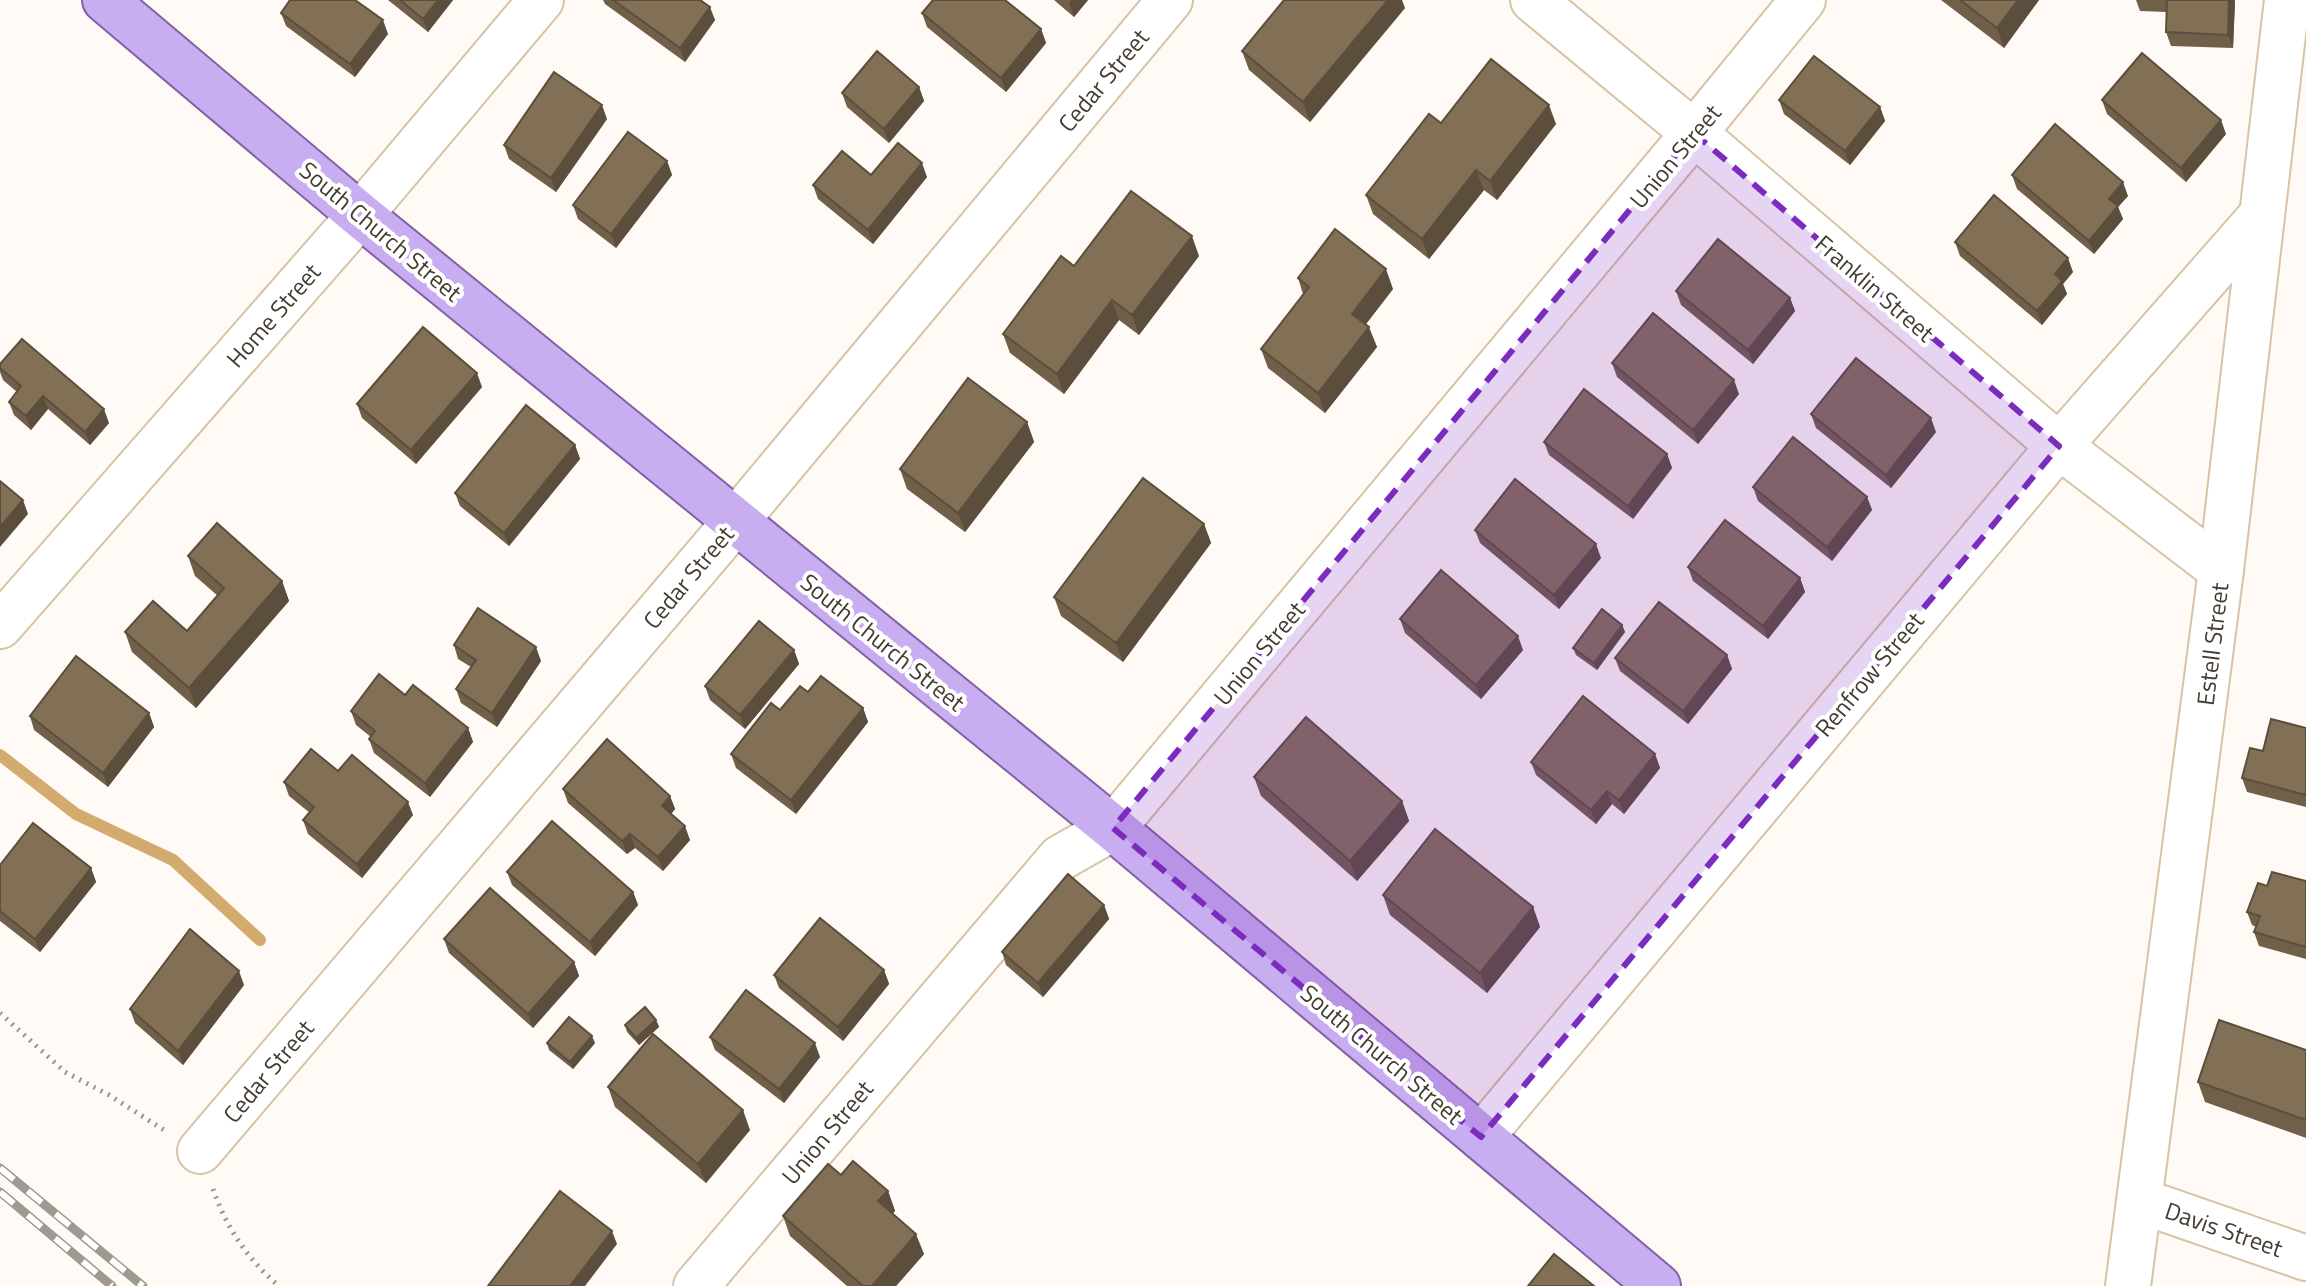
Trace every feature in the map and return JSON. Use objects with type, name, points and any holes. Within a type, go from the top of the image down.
[{"type":"main road","name":"South Church Street","points":[[105,0],[360,215],[1113,828],[1658,1286]]},
{"type":"street","name":"Home Street","points":[[0,626],[360,215],[541,0]]},
{"type":"street","name":"Cedar Street","points":[[200,1151],[735,522],[1170,0]]},
{"type":"street","name":"Franklin Street","points":[[1533,0],[1694,133],[2059,446],[2221,570]]},
{"type":"street","name":"Union Street","points":[[696,1286],[1060,858],[1113,828],[1803,0]]},
{"type":"street","name":"Estell Street","points":[[2128,1286],[2221,570],[2287,0]]},
{"type":"street","name":"Renfrow Street","points":[[1481,1137],[2059,446],[2261,216]]},
{"type":"street","name":"Davis Street","points":[[2141,1201],[2306,1258]]},
{"type":"path","points":[[0,1013],[65,1072],[200,1151],[217,1201],[232,1232],[258,1269],[279,1286]]},
{"type":"highlighted area","points":[[1694,133],[2059,446],[1481,1137],[1113,828]]},
{"type":"building","points":[[290,0],[355,0],[383,20],[350,64],[281,13]]},
{"type":"building","points":[[400,0],[438,0],[423,19]]},
{"type":"building","points":[[613,0],[700,0],[710,7],[680,48]]},
{"type":"building","points":[[933,0],[1005,0],[1041,29],[1001,78],[922,13]]},
{"type":"building","points":[[1284,0],[1388,0],[1303,102],[1242,51]]},
{"type":"building","points":[[1960,0],[2018,0],[1997,28]]},
{"type":"building","points":[[2167,0],[2229,0],[2228,35],[2166,32]]},
{"type":"building","points":[[877,51],[919,87],[884,129],[842,93]]},
{"type":"building","points":[[2142,53],[2221,120],[2181,168],[2102,100]]},
{"type":"building","points":[[1814,56],[1880,107],[1845,151],[1779,100]]},
{"type":"building","points":[[1491,59],[1549,105],[1490,181],[1476,170],[1422,239],[1366,195],[1429,114],[1441,123]]},
{"type":"building","points":[[554,72],[602,105],[551,178],[504,145]]},
{"type":"building","points":[[2055,124],[2123,182],[2109,199],[2118,206],[2089,241],[2012,175]]},
{"type":"building","points":[[628,132],[667,161],[611,234],[573,205]]},
{"type":"building","points":[[898,143],[922,163],[868,230],[813,185],[842,151],[871,175]]},
{"type":"building","points":[[1131,191],[1192,236],[1132,315],[1112,300],[1057,374],[1003,334],[1061,256],[1074,266]]},
{"type":"building","points":[[1994,195],[2068,258],[2055,274],[2062,281],[2037,311],[1955,242]]},
{"type":"building","points":[[1335,229],[1386,269],[1352,314],[1369,327],[1318,393],[1261,349],[1309,287],[1298,278]]},
{"type":"building","points":[[1718,239],[1790,298],[1748,350],[1676,291]]},
{"type":"building","points":[[1653,313],[1734,380],[1693,430],[1612,363]]},
{"type":"building","points":[[423,327],[477,373],[411,450],[357,404]]},
{"type":"building","points":[[22,339],[104,409],[85,432],[43,396],[26,416],[9,402],[21,386],[0,368],[0,364]]},
{"type":"building","points":[[1856,358],[1931,418],[1886,475],[1811,414]]},
{"type":"building","points":[[968,378],[1027,422],[958,513],[900,469]]},
{"type":"building","points":[[1584,389],[1667,454],[1628,506],[1544,442]]},
{"type":"building","points":[[526,405],[575,445],[504,533],[455,493]]},
{"type":"building","points":[[1793,437],[1867,497],[1827,547],[1753,487]]},
{"type":"building","points":[[1143,478],[1204,524],[1116,643],[1054,597]]},
{"type":"building","points":[[1515,479],[1596,544],[1554,595],[1475,530]]},
{"type":"building","points":[[0,481],[23,500],[0,527]]},
{"type":"building","points":[[1725,520],[1800,578],[1763,626],[1688,567]]},
{"type":"building","points":[[217,523],[282,581],[189,688],[125,632],[153,601],[187,631],[224,588],[188,556]]},
{"type":"building","points":[[1441,570],[1518,636],[1476,685],[1400,619]]},
{"type":"building","points":[[1659,602],[1727,655],[1683,711],[1615,658]]},
{"type":"building","points":[[478,608],[536,647],[492,713],[456,689],[476,660],[454,645]]},
{"type":"building","points":[[1602,609],[1622,625],[1594,663],[1573,648]]},
{"type":"building","points":[[759,621],[794,650],[740,715],[705,686]]},
{"type":"building","points":[[76,656],[149,713],[103,773],[30,716]]},
{"type":"building","points":[[379,674],[405,695],[413,685],[468,728],[425,783],[369,739],[375,731],[351,711]]},
{"type":"building","points":[[821,676],[863,708],[791,800],[731,754],[771,703],[780,710],[800,686],[808,692]]},
{"type":"building","points":[[1583,696],[1655,754],[1619,800],[1607,791],[1591,810],[1531,762]]},
{"type":"building","points":[[1306,717],[1402,801],[1350,861],[1254,777]]},
{"type":"building","points":[[2271,719],[2306,728],[2306,795],[2242,778],[2250,748],[2263,751]]},
{"type":"building","points":[[607,739],[670,796],[662,806],[685,826],[658,857],[630,834],[622,841],[563,789]]},
{"type":"building","points":[[311,749],[338,771],[352,755],[408,802],[357,864],[303,820],[314,807],[284,782]]},
{"type":"building","points":[[552,821],[633,892],[590,942],[507,872]]},
{"type":"building","points":[[33,823],[91,868],[35,939],[0,911],[0,865]]},
{"type":"building","points":[[1435,829],[1533,907],[1480,973],[1383,895]]},
{"type":"building","points":[[2272,872],[2306,881],[2306,947],[2254,932],[2260,916],[2247,912],[2258,883],[2267,886]]},
{"type":"building","points":[[1068,874],[1104,905],[1038,983],[1002,952]]},
{"type":"building","points":[[490,888],[574,962],[528,1014],[444,939]]},
{"type":"building","points":[[820,918],[884,970],[838,1027],[774,975]]},
{"type":"building","points":[[190,929],[239,971],[178,1051],[130,1009]]},
{"type":"building","points":[[746,990],[815,1043],[779,1089],[710,1037]]},
{"type":"building","points":[[645,1007],[656,1020],[636,1038],[625,1025]]},
{"type":"building","points":[[569,1017],[592,1036],[570,1062],[547,1043]]},
{"type":"building","points":[[2219,1020],[2306,1050],[2306,1120],[2198,1082]]},
{"type":"building","points":[[653,1034],[743,1110],[698,1164],[608,1087]]},
{"type":"building","points":[[853,1161],[888,1191],[878,1201],[916,1234],[872,1286],[863,1286],[783,1216],[828,1164],[841,1175]]},
{"type":"building","points":[[560,1191],[612,1231],[570,1286],[488,1286]]},
{"type":"building","points":[[1554,1254],[1594,1286],[1528,1286]]},
{"type":"waterway","points":[[0,755],[76,814],[173,860],[260,940]]},
{"type":"railway","points":[[0,1168],[143,1286]]},
{"type":"railway","points":[[0,1192],[112,1286]]}]
